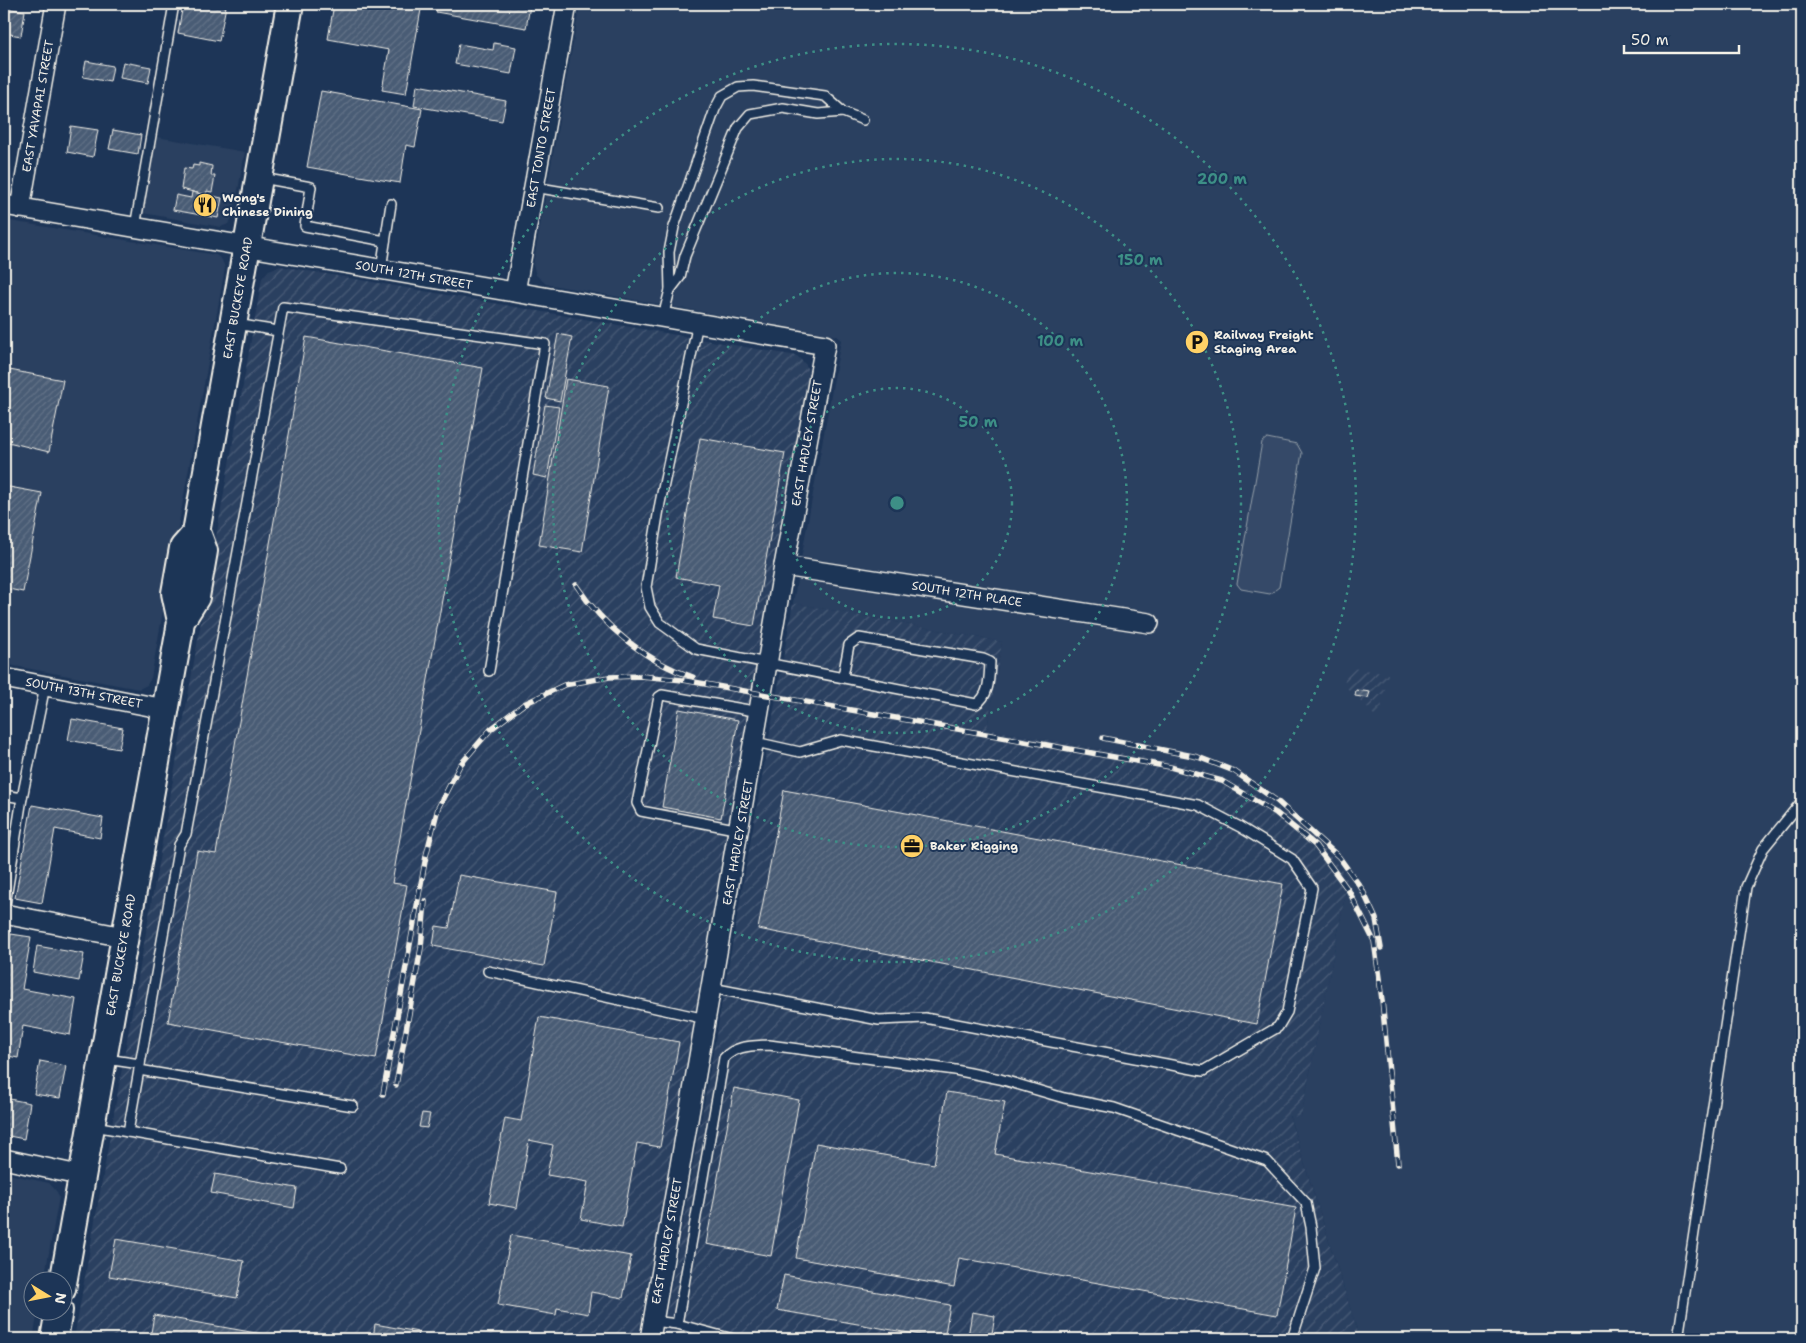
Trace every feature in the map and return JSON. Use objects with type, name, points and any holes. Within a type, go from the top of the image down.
[{"type":"main road","name":"EAST BUCKEYE ROAD","points":[[65,1270],[181,621],[175,593],[183,548],[197,532],[290,4]]},
{"type":"main road","points":[[54,1339],[57,1320]]},
{"type":"street","name":"EAST YAVAPAI STREET","points":[[12,206],[56,4]]},
{"type":"street","name":"EAST TONTO STREET","points":[[515,292],[567,4]]},
{"type":"street","name":"SOUTH 12TH STREET","points":[[12,206],[825,345]]},
{"type":"street","name":"EAST HADLEY STREET","points":[[650,1339],[769,663],[784,566],[825,345]]},
{"type":"street","name":"SOUTH 12TH PLACE","points":[[784,566],[1149,623]]},
{"type":"street","name":"SOUTH 13TH STREET","points":[[4,678],[165,709]]},
{"type":"street","points":[[4,912],[124,937]]},
{"type":"street","points":[[4,1159],[82,1176]]},
{"type":"lane","points":[[135,227],[174,4]]},
{"type":"lane","points":[[663,317],[670,290],[669,252],[674,227],[715,109],[722,96],[738,87],[783,89],[825,96],[843,112],[863,120]]},
{"type":"lane","points":[[670,290],[680,277],[685,256],[738,128],[750,114],[783,108],[818,114],[843,112]]},
{"type":"lane","points":[[259,177],[311,187],[305,226],[385,241]]},
{"type":"lane","points":[[534,187],[659,208]]},
{"type":"lane","points":[[380,269],[391,204]]},
{"type":"lane","points":[[128,1132],[179,845],[186,834],[282,307],[545,344],[489,671]]},
{"type":"lane","points":[[698,323],[660,503],[646,587],[650,607],[660,623],[696,649],[843,676],[976,704],[982,700],[990,681],[990,662],[983,659],[859,638],[848,645],[843,676]]},
{"type":"lane","points":[[233,324],[278,331]]},
{"type":"lane","points":[[4,912],[22,798],[45,686]]},
{"type":"lane","points":[[740,830],[641,811],[637,803],[659,697],[662,695],[760,712]]},
{"type":"lane","points":[[712,988],[879,1020],[925,1018],[1203,1071],[1278,1027],[1287,1012],[1312,888],[1292,859],[1240,827],[1198,805],[840,740],[800,752],[755,742]]},
{"type":"lane","points":[[4,795],[22,798]]},
{"type":"lane","points":[[1678,1339],[1746,887],[1763,849],[1802,801]]},
{"type":"lane","points":[[488,972],[706,1019]]},
{"type":"lane","points":[[677,1324],[724,1058],[730,1052],[745,1046],[769,1045],[955,1070],[1000,1079],[1064,1098],[1114,1108],[1267,1161],[1306,1203],[1311,1227],[1316,1268],[1292,1339]]},
{"type":"lane","points":[[103,1058],[140,1067],[353,1106]]},
{"type":"lane","points":[[91,1126],[340,1170]]},
{"type":"lane","points":[[653,1320],[677,1324],[733,1339]]},
{"type":"shaded area","points":[[580,4],[1802,4],[1802,1339],[1360,1339],[1289,1115],[1301,1117],[1348,881],[1340,868],[1312,835],[1280,809],[1250,790],[1222,776],[1184,764],[987,729],[1002,642],[793,603],[841,340],[837,336],[546,284],[536,275],[533,265]]},
{"type":"shaded area","points":[[157,137],[245,152],[233,217],[228,224],[221,227],[143,213]]},
{"type":"shaded area","points":[[4,220],[216,255],[222,260],[225,268],[151,678],[147,685],[139,689],[4,664]]},
{"type":"shaded area","points":[[280,266],[797,356],[806,365],[810,376],[638,1339],[74,1339],[262,278],[269,270]]},
{"type":"shaded area","points":[[1267,438],[1297,444],[1302,453],[1279,587],[1270,594],[1241,589],[1237,584],[1262,442]]},
{"type":"shaded area","points":[[793,603],[1002,642],[987,729],[1184,764],[1222,776],[1250,790],[1280,809],[1312,835],[1340,868],[1348,881],[1301,1117],[1289,1116],[1360,1339],[662,1339]]},
{"type":"shaded area","points":[[1347,667],[1388,674],[1379,720],[1344,685]]},
{"type":"shaded area","points":[[4,1173],[49,1183],[59,1197],[46,1270],[22,1270],[22,1320],[36,1320],[33,1339],[4,1339]]},
{"type":"building","points":[[183,4],[226,6],[219,41],[178,33]]},
{"type":"building","points":[[334,4],[422,4],[406,94],[382,90],[389,50],[328,39]]},
{"type":"building","points":[[438,4],[519,4],[530,6],[526,28],[436,12]]},
{"type":"building","points":[[4,8],[25,11],[21,36],[4,33]]},
{"type":"building","points":[[494,43],[516,47],[511,74],[455,64],[459,44],[493,50]]},
{"type":"building","points":[[86,61],[113,66],[110,82],[83,77]]},
{"type":"building","points":[[123,62],[151,67],[148,83],[120,78]]},
{"type":"building","points":[[417,85],[506,101],[502,121],[414,106]]},
{"type":"building","points":[[321,91],[422,109],[415,147],[406,145],[400,183],[307,167]]},
{"type":"building","points":[[71,126],[98,130],[93,157],[67,152]]},
{"type":"building","points":[[113,130],[141,135],[138,154],[109,149]]},
{"type":"building","points":[[199,163],[212,166],[211,176],[215,176],[212,192],[207,191],[206,195],[181,189],[184,168],[192,169],[193,165],[199,166]]},
{"type":"building","points":[[192,192],[222,198],[218,218],[173,210],[176,195],[191,198]]},
{"type":"building","points":[[558,334],[572,337],[560,401],[546,398]]},
{"type":"building","points":[[306,337],[483,368],[392,883],[407,885],[376,1059],[168,1022],[197,851],[216,854]]},
{"type":"building","points":[[4,369],[63,380],[49,452],[4,441]]},
{"type":"building","points":[[566,379],[609,386],[582,552],[539,545]]},
{"type":"building","points":[[545,405],[559,407],[547,478],[533,475]]},
{"type":"building","points":[[700,438],[785,453],[754,626],[713,619],[719,585],[676,577]]},
{"type":"building","points":[[4,486],[42,493],[23,592],[4,588]]},
{"type":"building","points":[[1356,690],[1370,692],[1368,698],[1355,696]]},
{"type":"building","points":[[679,709],[738,720],[721,818],[662,807]]},
{"type":"building","points":[[72,719],[123,728],[119,749],[68,740]]},
{"type":"building","points":[[784,790],[1283,884],[1257,1024],[758,929]]},
{"type":"building","points":[[32,805],[103,818],[100,838],[55,829],[42,903],[15,898]]},
{"type":"building","points":[[459,875],[557,892],[544,966],[433,946],[436,926],[449,928]]},
{"type":"building","points":[[11,934],[31,937],[22,989],[76,999],[70,1035],[23,1026],[18,1058],[4,1055],[4,974]]},
{"type":"building","points":[[37,946],[84,954],[79,981],[33,972]]},
{"type":"building","points":[[539,1017],[679,1042],[660,1147],[637,1143],[622,1227],[581,1219],[588,1182],[547,1175],[553,1145],[529,1140],[517,1208],[489,1203],[505,1118],[521,1121]]},
{"type":"building","points":[[40,1061],[66,1066],[60,1098],[34,1094]]},
{"type":"building","points":[[734,1088],[799,1100],[771,1256],[706,1244]]},
{"type":"building","points":[[947,1092],[1005,1102],[995,1154],[1296,1208],[1277,1315],[959,1258],[954,1287],[796,1258],[816,1143],[934,1164]]},
{"type":"building","points":[[4,1098],[30,1103],[24,1139],[4,1135],[6,1123],[4,1122]]},
{"type":"building","points":[[422,1113],[430,1114],[427,1128],[419,1127]]},
{"type":"building","points":[[215,1174],[297,1188],[294,1208],[211,1193]]},
{"type":"building","points":[[511,1235],[631,1256],[623,1298],[591,1292],[588,1314],[557,1308],[556,1315],[498,1305]]},
{"type":"building","points":[[116,1239],[244,1261],[237,1298],[109,1276]]},
{"type":"building","points":[[784,1275],[950,1305],[944,1339],[777,1310]]},
{"type":"building","points":[[972,1312],[995,1316],[991,1339],[968,1337]]},
{"type":"building","points":[[154,1315],[290,1339],[150,1339]]},
{"type":"building","points":[[375,1324],[418,1332],[417,1339],[373,1339]]},
{"type":"railway","points":[[576,585],[599,615],[627,641],[659,662],[693,677]]},
{"type":"railway","points":[[383,1094],[426,856],[438,808],[460,765],[491,729],[524,704],[564,685],[609,677],[641,676],[683,680],[1170,767],[1222,781],[1276,813],[1315,845],[1349,891],[1374,941],[1382,1000],[1398,1164]]},
{"type":"railway","points":[[1103,738],[1198,757],[1234,771],[1277,801],[1339,857],[1362,889],[1376,919],[1381,948]]},
{"type":"railway","points":[[396,1085],[421,948],[425,901]]},
{"type":"place","name":"Wong's Chinese Dining","points":[[205,205]]},
{"type":"place","name":"Railway Freight Staging Area","points":[[1197,342]]},
{"type":"place","name":"Baker Rigging","points":[[912,846]]}]
